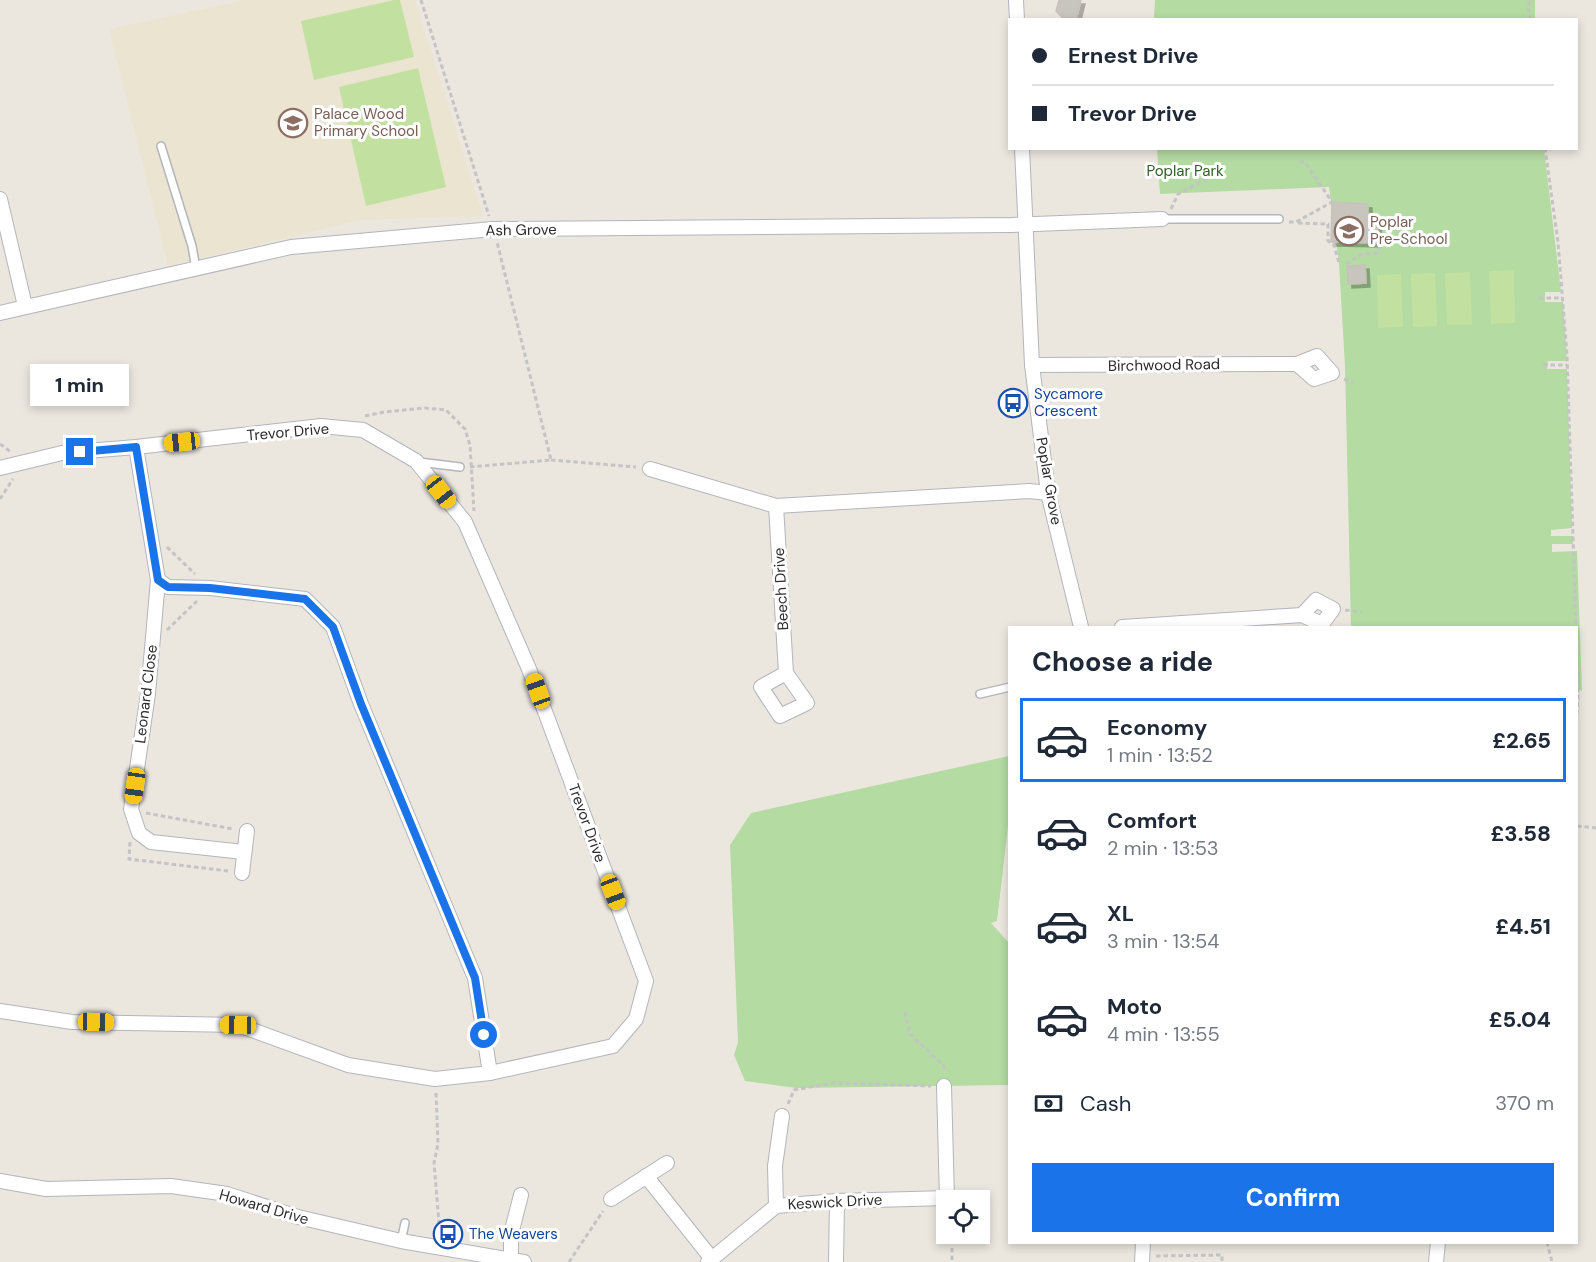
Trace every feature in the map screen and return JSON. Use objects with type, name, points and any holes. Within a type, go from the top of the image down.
[{"type":"street","points":[[1016,0],[1017,18]]},
{"type":"street","name":"Poplar Grove","points":[[1022,150],[1032,365],[1048,493],[1082,626]]},
{"type":"street","points":[[0,199],[25,306]]},
{"type":"street","points":[[1024,225],[1166,219]]},
{"type":"street","name":"Ash Grove","points":[[0,313],[291,247],[494,229],[1024,225]]},
{"type":"street","name":"Birchwood Road","points":[[1032,365],[1297,363]]},
{"type":"street","name":"Trevor Drive","points":[[0,468],[62,453],[321,426],[363,430],[416,461],[465,522],[530,669],[646,981],[636,1018],[613,1046],[490,1073],[435,1079],[348,1065],[238,1025],[72,1022],[0,1011]]},
{"type":"street","name":"Leonard Close","points":[[131,809],[148,694],[158,580],[136,447]]},
{"type":"street","points":[[650,469],[776,506],[1029,491],[1048,493]]},
{"type":"street","name":"Beech Drive","points":[[776,506],[786,673]]},
{"type":"street","points":[[158,580],[168,587],[210,588],[305,599],[333,627],[361,704],[475,978],[490,1073]]},
{"type":"street","points":[[1137,626],[1302,615]]},
{"type":"street","points":[[131,809],[139,832],[151,842],[244,852]]},
{"type":"street","points":[[242,873],[247,831]]},
{"type":"street","name":"Keswick Drive","points":[[944,1086],[947,1190]]},
{"type":"street","points":[[776,1206],[775,1166],[782,1116]]},
{"type":"street","points":[[611,1199],[667,1162]]},
{"type":"street","points":[[646,1176],[710,1260]]},
{"type":"street","name":"Howard Drive","points":[[0,1181],[46,1189],[171,1186],[227,1194],[298,1217],[401,1241],[518,1261]]},
{"type":"street","points":[[518,1261],[511,1234],[521,1196]]},
{"type":"street","name":"Keswick Drive","points":[[710,1260],[776,1206],[837,1201],[936,1199]]},
{"type":"street","points":[[837,1201],[837,1262]]},
{"type":"street","points":[[1436,1262],[1438,1244]]},
{"type":"lane","points":[[161,146],[192,246],[196,268]]},
{"type":"lane","points":[[1166,219],[1279,219]]},
{"type":"lane","points":[[416,461],[460,468]]},
{"type":"lane","points":[[980,694],[1008,687]]},
{"type":"lane","points":[[401,1241],[405,1223]]},
{"type":"path","points":[[421,0],[494,229],[551,460]]},
{"type":"path","points":[[1530,0],[1528,7],[1530,18]]},
{"type":"path","points":[[1545,150],[1557,242],[1567,365],[1576,626]]},
{"type":"path","points":[[1296,222],[1332,202],[1305,162],[1297,162]]},
{"type":"path","points":[[1166,219],[1178,194],[1206,179]]},
{"type":"path","points":[[1279,219],[1286,222],[1328,224],[1328,241],[1334,245],[1339,263]]},
{"type":"path","points":[[1346,264],[1360,255],[1378,253],[1385,225]]},
{"type":"path","points":[[1539,298],[1562,297]]},
{"type":"path","points":[[1543,365],[1567,365]]},
{"type":"path","points":[[363,417],[384,412],[425,408],[446,410],[465,429],[470,445],[474,512]]},
{"type":"path","points":[[460,468],[551,460],[650,469]]},
{"type":"path","points":[[151,531],[210,588],[152,644]]},
{"type":"path","points":[[131,809],[158,817],[247,831]]},
{"type":"path","points":[[1578,826],[1596,828]]},
{"type":"path","points":[[782,1116],[794,1090],[833,1083],[944,1086],[944,1066],[910,1034],[905,1012]]},
{"type":"path","points":[[435,1079],[438,1144],[435,1163],[441,1248]]},
{"type":"path","points":[[569,1262],[611,1199]]},
{"type":"path","points":[[1548,1244],[1552,1262]]},
{"type":"path","points":[[1143,1253],[1222,1256],[1222,1262]]},
{"type":"shaded area","name":"Palace Wood Primary School","points":[[245,0],[415,0],[483,216],[360,220],[168,266],[109,29]]},
{"type":"green space","points":[[400,0],[414,57],[314,80],[301,21]]},
{"type":"green space","points":[[1155,0],[1535,0],[1535,18],[1154,18]]},
{"type":"green space","points":[[418,68],[446,187],[366,206],[339,87]]},
{"type":"green space","name":"Poplar Park","points":[[1157,150],[1544,150],[1561,292],[1545,292],[1545,302],[1563,302],[1567,361],[1548,361],[1547,369],[1567,369],[1572,528],[1551,530],[1551,536],[1573,536],[1573,544],[1552,544],[1552,552],[1577,551],[1582,691],[1578,689],[1578,626],[1351,626],[1345,366],[1339,263],[1329,187],[1160,194]]},
{"type":"green space","points":[[1514,270],[1515,323],[1491,324],[1489,271]]},
{"type":"green space","points":[[1470,272],[1472,325],[1447,325],[1445,273]]},
{"type":"green space","points":[[1435,273],[1437,326],[1413,327],[1411,274]]},
{"type":"green space","points":[[1401,274],[1403,327],[1378,328],[1377,275]]},
{"type":"green space","points":[[1008,756],[1008,826],[997,921],[991,923],[1008,942],[1008,1085],[796,1088],[745,1081],[734,1055],[738,1042],[730,845],[751,813]]},
{"type":"building","points":[[1059,0],[1081,0],[1077,16],[1074,18],[1061,16],[1056,11]]},
{"type":"building","points":[[1332,202],[1368,204],[1368,214],[1378,215],[1377,243],[1331,242]]},
{"type":"building","points":[[1365,265],[1366,283],[1348,284],[1347,266]]},
{"type":"place","name":"Palace Wood Primary School","points":[[293,123]]},
{"type":"place","name":"Poplar Pre-School","points":[[1349,231]]},
{"type":"place","name":"Sycamore Crescent","points":[[1013,403]]},
{"type":"place","name":"The Weavers","points":[[448,1234]]},
{"type":"route","points":[[80,452],[136,447],[158,580],[168,587],[210,588],[305,599],[333,627],[361,704],[475,978],[484,1035]]}]
